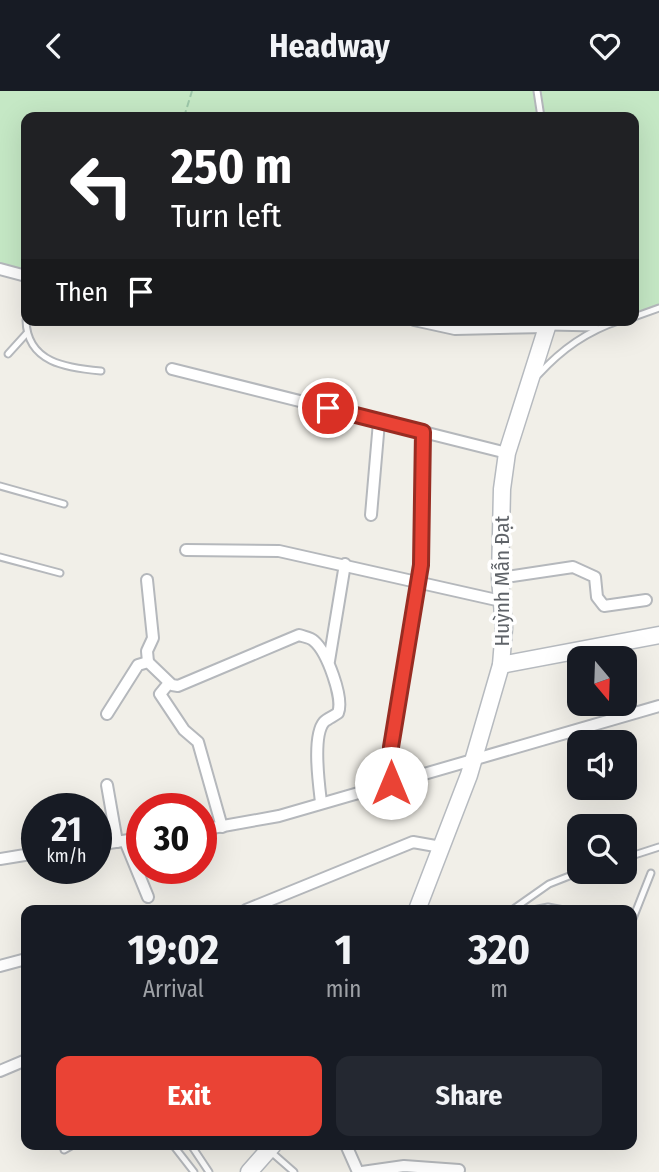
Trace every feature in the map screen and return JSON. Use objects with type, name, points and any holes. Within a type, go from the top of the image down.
[{"type":"main road","name":"Huỳnh Mẫn Đạt","points":[[419,905],[472,761],[501,666],[504,628],[500,578],[502,489],[507,453],[546,326]]},
{"type":"main road","points":[[501,666],[659,635]]},
{"type":"main road","points":[[249,1172],[268,1150]]},
{"type":"street","points":[[0,269],[21,275]]},
{"type":"street","points":[[441,326],[455,329],[484,326]]},
{"type":"street","points":[[172,369],[507,453]]},
{"type":"street","points":[[371,515],[380,422]]},
{"type":"street","points":[[391,783],[391,747],[416,580],[421,565],[423,432]]},
{"type":"street","points":[[187,550],[279,551],[501,601]]},
{"type":"street","points":[[321,802],[318,765],[320,732],[324,723],[340,710],[329,661],[345,564]]},
{"type":"street","points":[[500,578],[573,567],[595,577],[597,597],[604,607],[646,600]]},
{"type":"street","points":[[147,580],[153,638],[147,651],[148,662],[170,684],[178,686],[299,635],[314,641],[329,661]]},
{"type":"street","points":[[107,713],[138,665],[148,662]]},
{"type":"street","points":[[170,684],[160,694],[184,730],[198,742],[222,827]]},
{"type":"street","points":[[217,828],[279,816],[659,706]]},
{"type":"street","points":[[107,785],[121,841],[148,897]]},
{"type":"street","points":[[112,842],[126,840]]},
{"type":"street","points":[[258,905],[413,842],[441,847]]},
{"type":"street","points":[[0,859],[21,856]]},
{"type":"street","points":[[0,966],[21,960]]},
{"type":"street","points":[[0,1071],[21,1062]]},
{"type":"street","points":[[349,1150],[360,1172],[404,1166],[459,1170]]},
{"type":"lane","points":[[537,91],[540,112]]},
{"type":"lane","points":[[639,315],[659,308]]},
{"type":"lane","points":[[26,326],[27,333],[38,354],[63,367],[101,371]]},
{"type":"lane","points":[[572,326],[596,328]]},
{"type":"lane","points":[[529,384],[557,353],[602,326]]},
{"type":"lane","points":[[8,354],[27,333]]},
{"type":"lane","points":[[0,486],[64,504]]},
{"type":"lane","points":[[0,558],[60,573]]},
{"type":"lane","points":[[637,854],[659,847]]},
{"type":"lane","points":[[637,908],[651,873]]},
{"type":"lane","points":[[519,905],[549,884],[567,877]]},
{"type":"lane","points":[[177,1150],[194,1172]]},
{"type":"lane","points":[[194,1150],[209,1172]]},
{"type":"lane","points":[[274,1150],[294,1172]]},
{"type":"path","points":[[186,112],[192,91]]},
{"type":"green space","points":[[0,91],[659,91],[659,306],[639,312],[639,112],[21,112],[21,271],[0,266]]},
{"type":"route","points":[[328,408],[423,432],[421,565],[416,580],[391,747],[391,783]]}]
